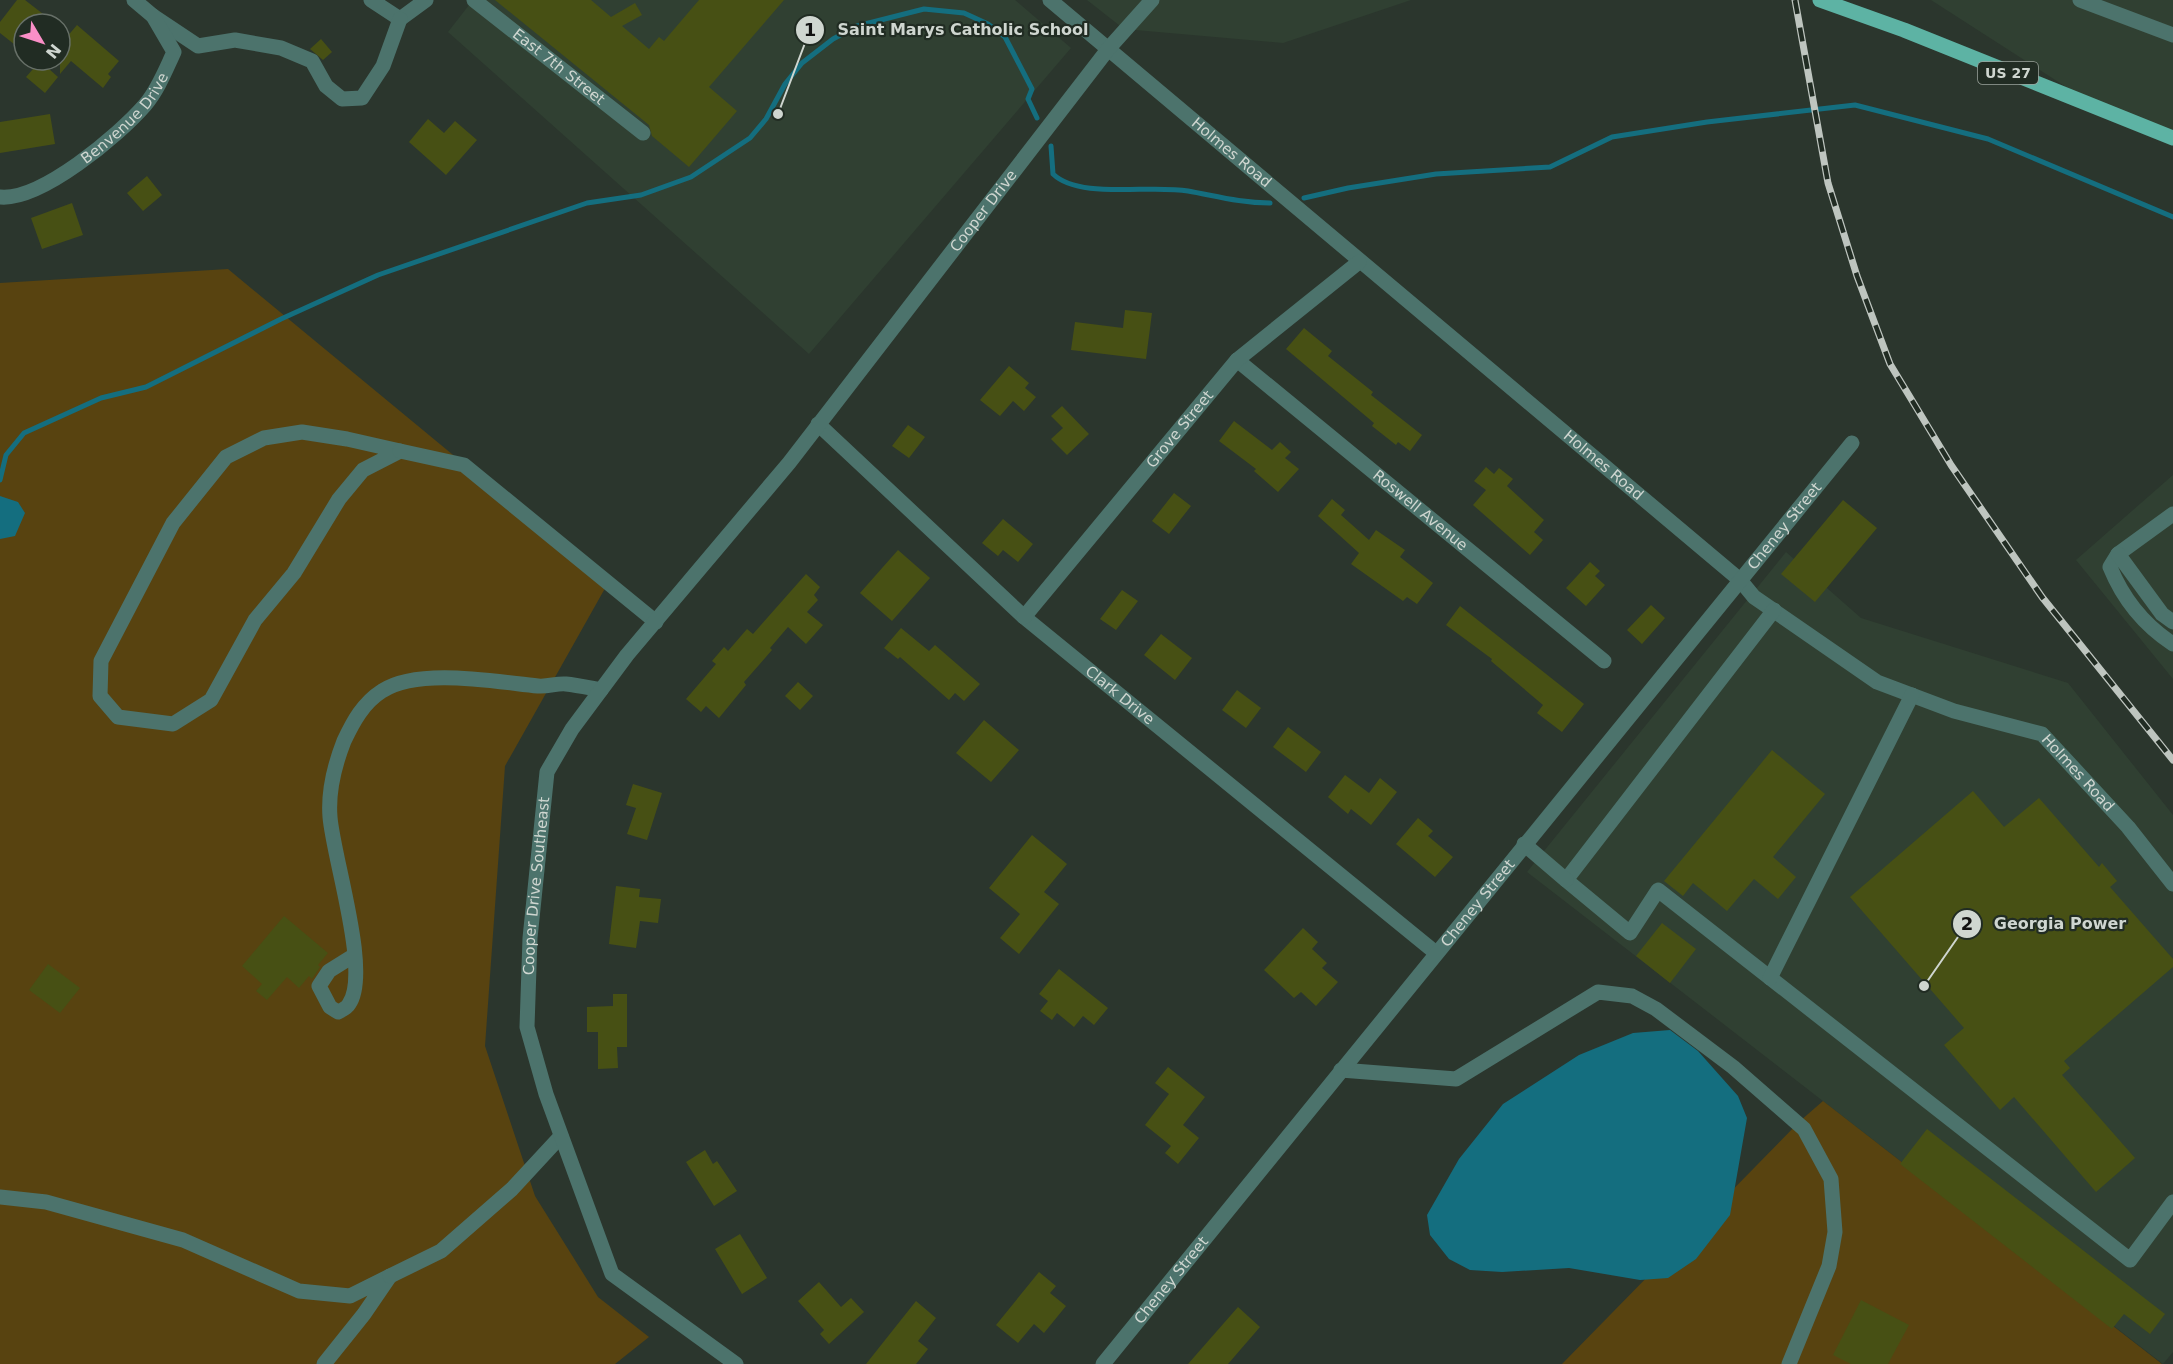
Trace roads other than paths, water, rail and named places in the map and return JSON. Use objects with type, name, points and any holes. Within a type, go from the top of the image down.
[{"type":"main road","name":"US 27","points":[[1820,0],[2173,138]]},
{"type":"street","name":"Benvenue Drive","points":[[0,197],[9,198],[39,188],[63,174],[95,151],[147,103],[174,52],[153,16],[134,0]]},
{"type":"street","points":[[371,0],[400,19]]},
{"type":"street","points":[[153,16],[198,46],[235,40],[281,48],[312,61],[326,86],[342,99],[362,98],[383,66],[400,19],[426,0]]},
{"type":"street","name":"East 7th Street","points":[[474,0],[643,133]]},
{"type":"street","name":"Holmes Road","points":[[1050,0],[1740,580],[1754,597],[1876,682],[1954,711],[2042,734],[2128,827],[2173,884]]},
{"type":"street","name":"Cooper Drive","points":[[818,424],[1109,48],[1152,0]]},
{"type":"street","points":[[2080,0],[2173,35]]},
{"type":"street","name":"Grove Street","points":[[1024,617],[1237,360],[1359,262]]},
{"type":"street","name":"Roswell Avenue","points":[[1237,360],[1604,661]]},
{"type":"street","name":"Clark Drive","points":[[818,424],[1024,617],[1436,953]]},
{"type":"street","name":"Cooper Drive Southeast","points":[[736,1364],[612,1274],[546,1094],[527,1027],[531,926],[547,772],[572,729],[627,655],[789,463],[818,424]]},
{"type":"street","points":[[400,451],[363,470],[339,499],[294,573],[255,620],[211,700],[172,724],[118,717],[100,696],[101,661],[172,523],[226,457],[264,438],[302,432],[347,439],[464,465],[656,622]]},
{"type":"street","name":"Cheney Street","points":[[1103,1364],[1852,443]]},
{"type":"street","points":[[2173,514],[2118,554],[2110,567],[2118,587],[2134,609],[2160,635],[2173,644]]},
{"type":"street","points":[[2118,554],[2162,614],[2173,621]]},
{"type":"street","points":[[1566,880],[1774,610]]},
{"type":"street","points":[[353,956],[350,912],[339,874],[330,815],[332,784],[340,753],[354,718],[373,698],[394,686],[420,680],[489,681],[542,686],[565,684],[601,690]]},
{"type":"street","points":[[1770,978],[1912,695]]},
{"type":"street","points":[[1524,844],[1630,933],[1658,890],[2130,1260],[2173,1202]]},
{"type":"street","points":[[1341,1070],[1456,1079],[1598,992],[1632,996],[1656,1009],[1733,1067],[1804,1129],[1831,1179],[1835,1232],[1829,1266],[1789,1364]]},
{"type":"street","points":[[0,1197],[46,1202],[183,1240],[299,1292],[350,1296],[441,1251],[512,1189],[561,1136]]},
{"type":"street","points":[[324,1364],[364,1314],[390,1276]]},
{"type":"water","points":[[0,496],[18,502],[25,513],[15,536],[0,539]]},
{"type":"water","points":[[1670,1030],[1698,1051],[1738,1096],[1747,1118],[1730,1215],[1696,1259],[1668,1278],[1640,1280],[1569,1268],[1502,1272],[1470,1270],[1449,1259],[1430,1235],[1427,1215],[1459,1159],[1503,1104],[1579,1055],[1633,1033]]},
{"type":"waterway","points":[[0,480],[6,455],[24,433],[101,398],[146,387],[281,319],[378,275],[587,203],[641,195],[691,177],[750,138],[766,119],[785,84],[802,63],[833,39],[857,26],[924,9],[964,13],[988,24],[1005,37],[1032,89],[1028,99],[1037,118]]},
{"type":"waterway","points":[[1304,198],[1348,188],[1436,174],[1550,167],[1612,137],[1707,122],[1855,105],[1988,139],[2173,217]]},
{"type":"waterway","points":[[1051,146],[1053,174],[1065,182],[1080,187],[1116,190],[1172,189],[1239,201],[1270,203]]},
{"type":"railway","points":[[1795,0],[1828,183],[1857,276],[1890,364],[1951,465],[2042,597],[2173,760]]},
{"type":"place","name":"Saint Marys Catholic School","points":[[778,114]]},
{"type":"place","name":"Georgia Power","points":[[1924,986]]}]
